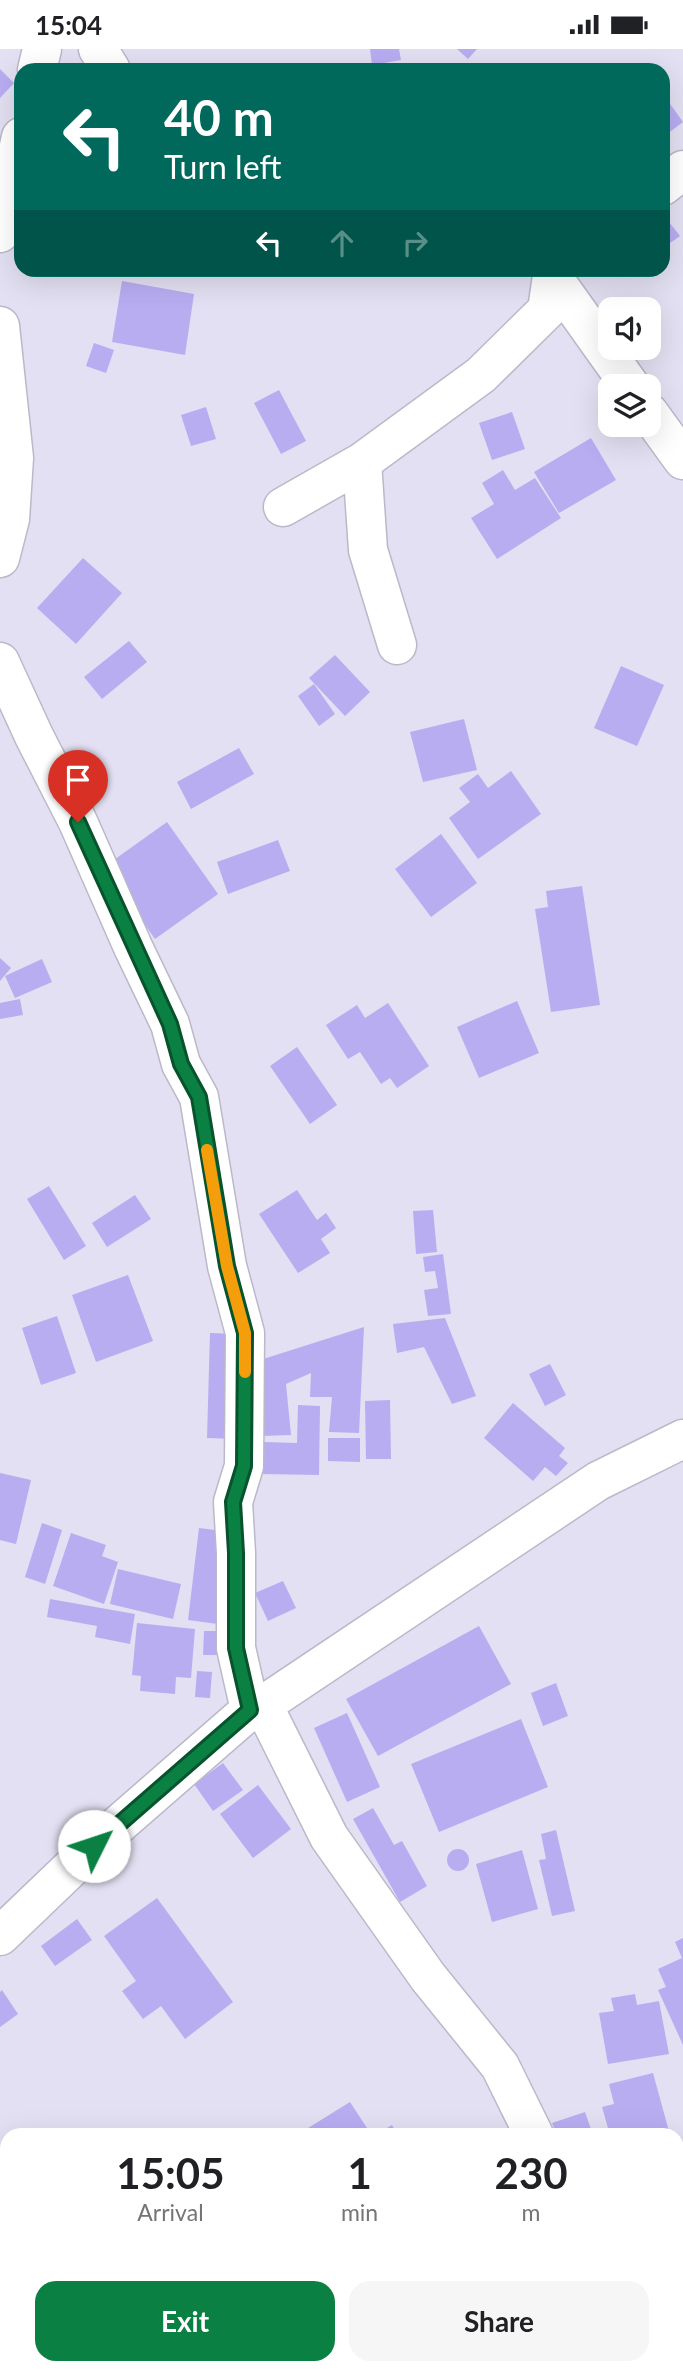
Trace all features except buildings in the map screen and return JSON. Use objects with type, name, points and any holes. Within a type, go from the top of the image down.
[{"type":"street","points":[[0,233],[14,169]]},
{"type":"street","points":[[283,507],[362,461],[481,375],[547,310],[550,277]]},
{"type":"street","points":[[554,277],[622,374]]},
{"type":"street","points":[[0,326],[13,459],[10,519],[0,558]]},
{"type":"street","points":[[661,430],[683,460]]},
{"type":"street","points":[[362,461],[368,549],[397,645]]},
{"type":"street","points":[[0,662],[78,822],[170,1024],[181,1064],[199,1097],[227,1266],[245,1333],[244,1466],[233,1502],[236,1648],[257,1707],[329,1837],[428,1977],[500,2066],[531,2128]]},
{"type":"street","points":[[0,1935],[94,1846],[257,1707],[598,1481],[683,1439]]},
{"type":"slow traffic","points":[[207,1150],[227,1266],[245,1333],[245,1372]]},
{"type":"route","points":[[78,822],[170,1024],[181,1064],[199,1097],[227,1266],[245,1333],[244,1466],[233,1502],[236,1648],[250,1710],[94,1846]]}]
